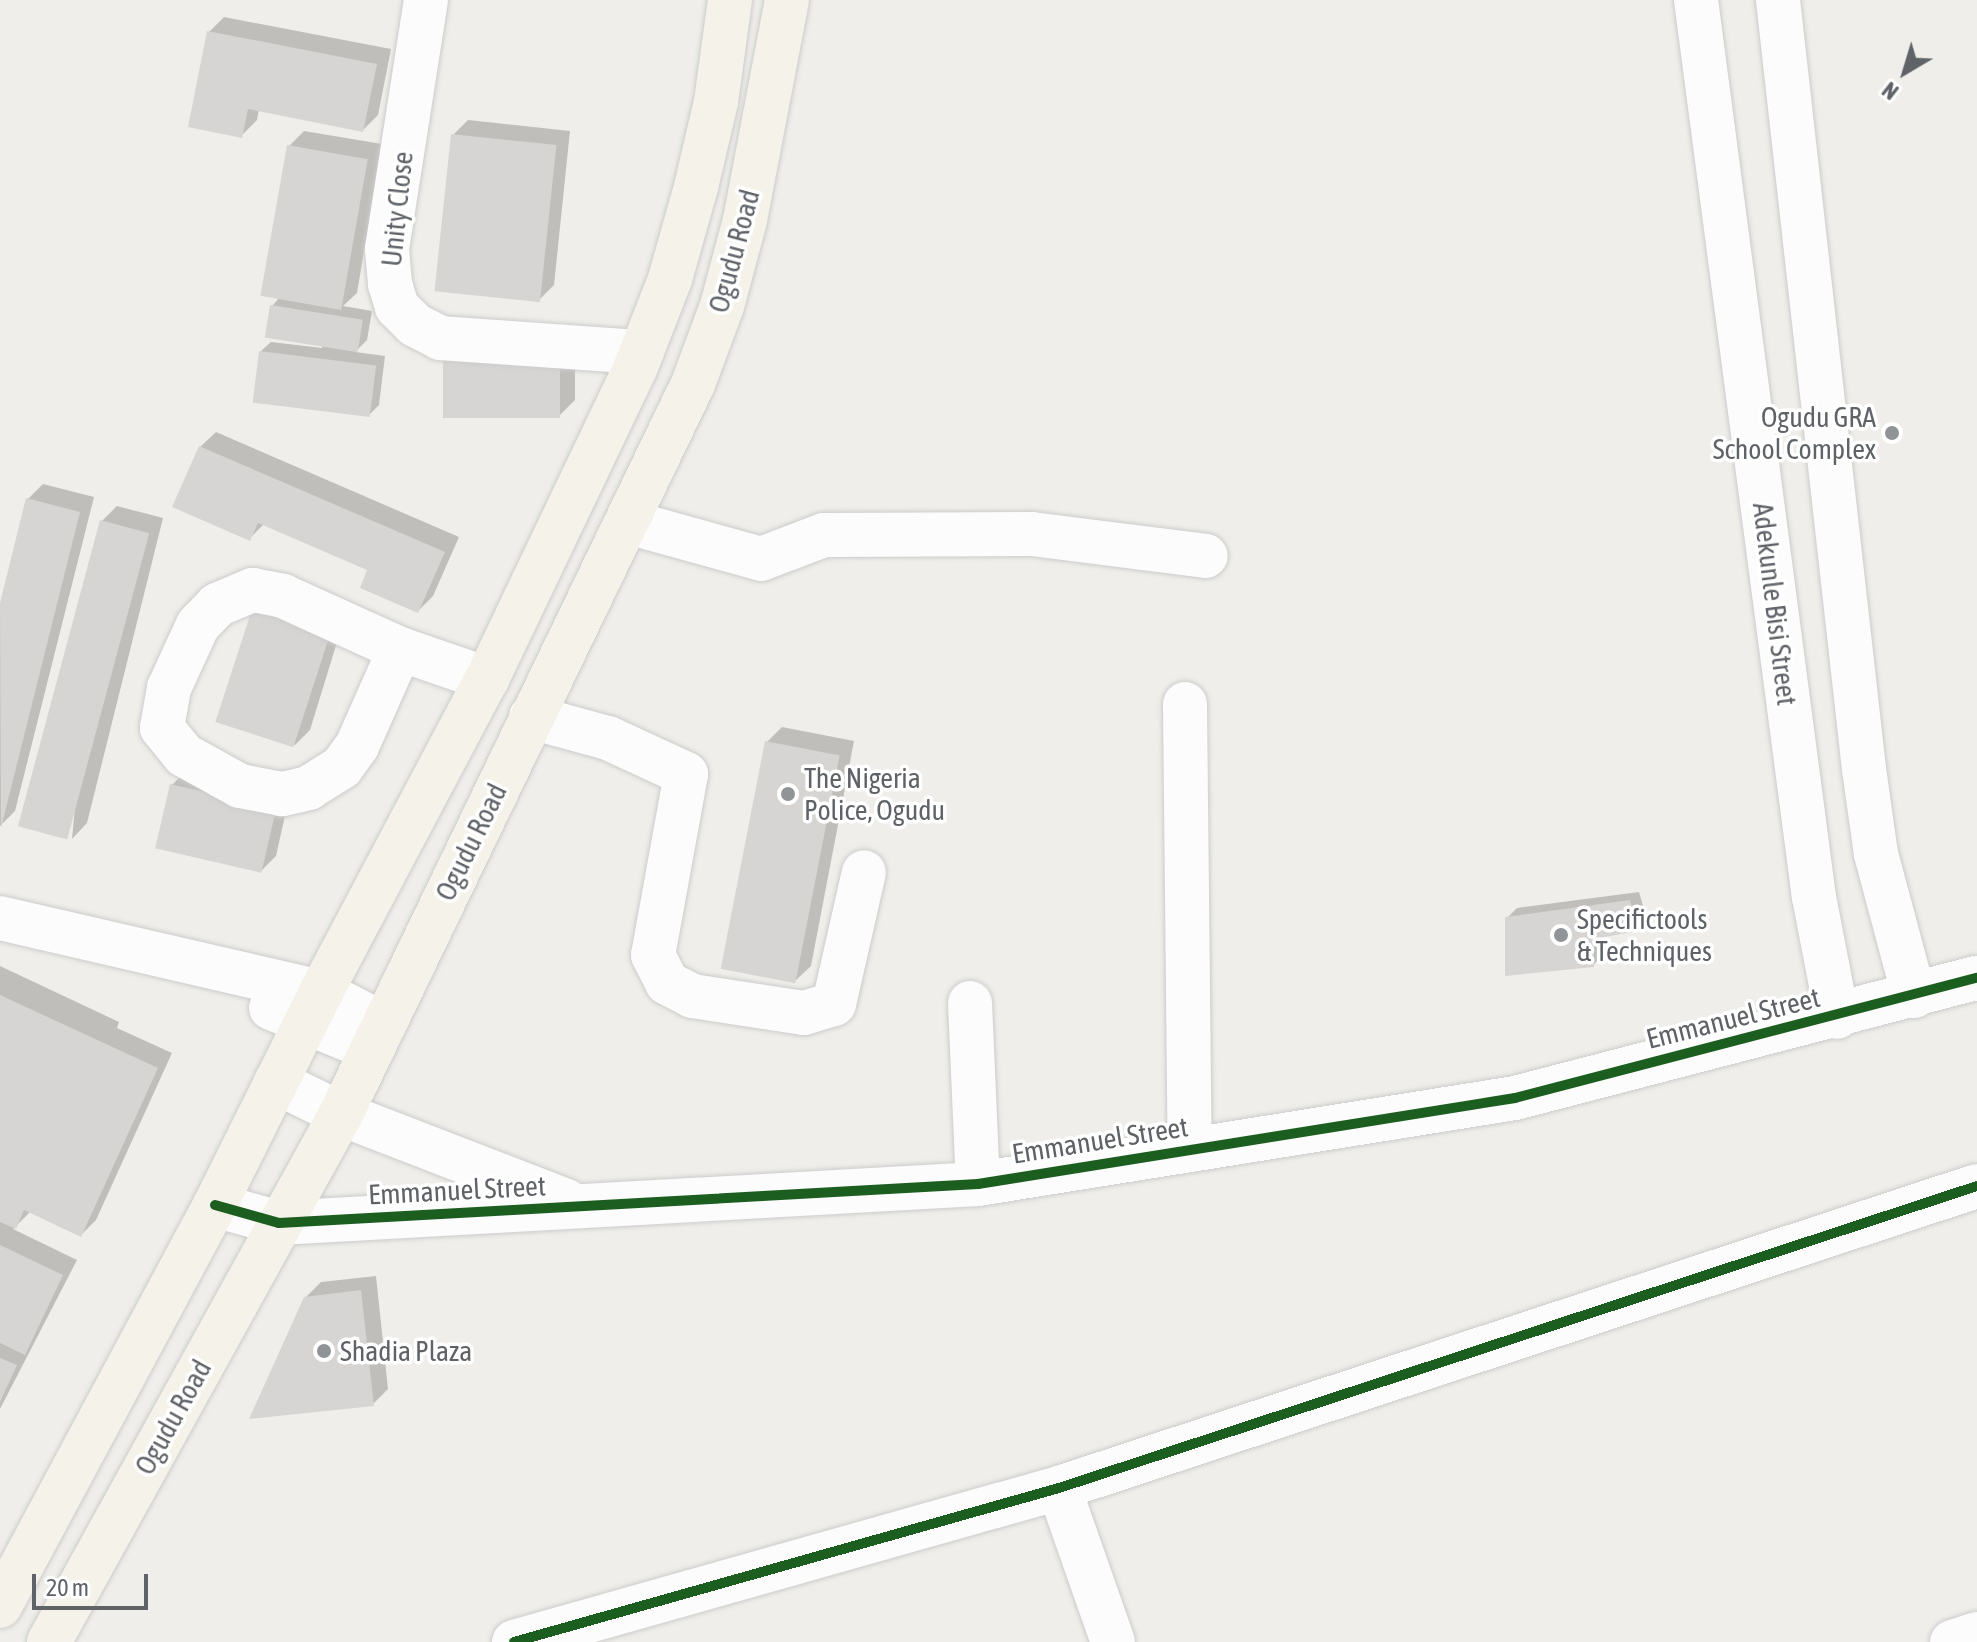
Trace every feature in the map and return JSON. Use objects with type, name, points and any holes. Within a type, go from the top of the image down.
[{"type":"main road","name":"Ogudu Road","points":[[0,1606],[215,1205],[314,1007],[487,679],[642,352],[670,279],[696,187],[716,102],[730,0]]},
{"type":"main road","name":"Ogudu Road","points":[[49,1642],[341,1114],[693,384],[722,306],[745,220],[787,0]]},
{"type":"street","name":"Unity Close","points":[[426,0],[387,249],[390,284],[397,307],[415,325],[440,338],[642,352]]},
{"type":"street","name":"Adekunle Bisi Street","points":[[1696,0],[1812,882],[1837,1017]]},
{"type":"street","points":[[1778,0],[1864,769],[1876,854],[1914,996]]},
{"type":"street","points":[[628,522],[761,559],[824,535],[1032,534],[1206,556]]},
{"type":"street","points":[[400,649],[357,746],[342,767],[309,788],[282,794],[240,786],[184,755],[166,739],[162,728],[169,688],[198,625],[217,605],[253,590],[283,596],[400,649],[487,679]]},
{"type":"street","points":[[1185,704],[1190,1149]]},
{"type":"street","points":[[531,717],[608,738],[686,774],[653,955],[667,983],[692,996],[804,1013],[834,1004],[864,872]]},
{"type":"street","points":[[0,918],[314,1007],[377,1037]]},
{"type":"street","points":[[0,946],[237,995],[314,1007]]},
{"type":"street","name":"Emmanuel Street","points":[[215,1205],[279,1223],[978,1184],[1515,1098],[1837,1017],[1977,978]]},
{"type":"street","points":[[970,1003],[978,1184]]},
{"type":"street","points":[[276,1082],[341,1114],[580,1206]]},
{"type":"street","points":[[514,1642],[1059,1488],[1977,1186]]},
{"type":"street","points":[[1059,1488],[1113,1642]]},
{"type":"street","points":[[1952,1642],[1977,1634]]},
{"type":"building","points":[[207,31],[377,64],[363,132],[248,109],[242,138],[188,127]]},
{"type":"building","points":[[451,134],[556,145],[540,302],[434,291]]},
{"type":"building","points":[[287,145],[368,159],[341,310],[260,296]]},
{"type":"building","points":[[270,305],[363,320],[358,352],[265,338]]},
{"type":"building","points":[[259,351],[376,365],[370,417],[253,403]]},
{"type":"building","points":[[443,357],[560,357],[560,418],[443,418]]},
{"type":"building","points":[[199,446],[445,552],[418,613],[360,588],[367,570],[258,523],[250,541],[172,507]]},
{"type":"building","points":[[26,498],[80,512],[1,828],[0,603]]},
{"type":"building","points":[[100,520],[149,533],[67,839],[18,826]]},
{"type":"building","points":[[254,603],[332,628],[293,747],[215,722]]},
{"type":"building","points":[[765,741],[840,756],[795,983],[721,969]]},
{"type":"building","points":[[170,784],[276,809],[261,873],[155,848]]},
{"type":"building","name":"Specifictools & Techniques","points":[[1630,900],[1638,931],[1594,939],[1594,967],[1505,976],[1505,917]]},
{"type":"building","points":[[0,995],[158,1068],[81,1237],[24,1210],[16,1229],[0,1222]]},
{"type":"building","points":[[0,1245],[63,1275],[25,1355],[0,1343]]},
{"type":"building","name":"Shadia Plaza","points":[[361,1290],[374,1406],[249,1419],[304,1297]]},
{"type":"building","points":[[0,1358],[17,1365],[0,1402]]},
{"type":"cycle path","points":[[215,1205],[279,1223],[978,1184],[1515,1098],[1977,978]]},
{"type":"cycle path","points":[[514,1642],[1059,1488],[1977,1186]]},
{"type":"place","name":"Ogudu GRA School Complex","points":[[1892,433]]},
{"type":"place","name":"The Nigeria Police, Ogudu","points":[[788,794]]},
{"type":"place","name":"Specifictools & Techniques","points":[[1561,935]]},
{"type":"place","name":"Shadia Plaza","points":[[324,1351]]}]
